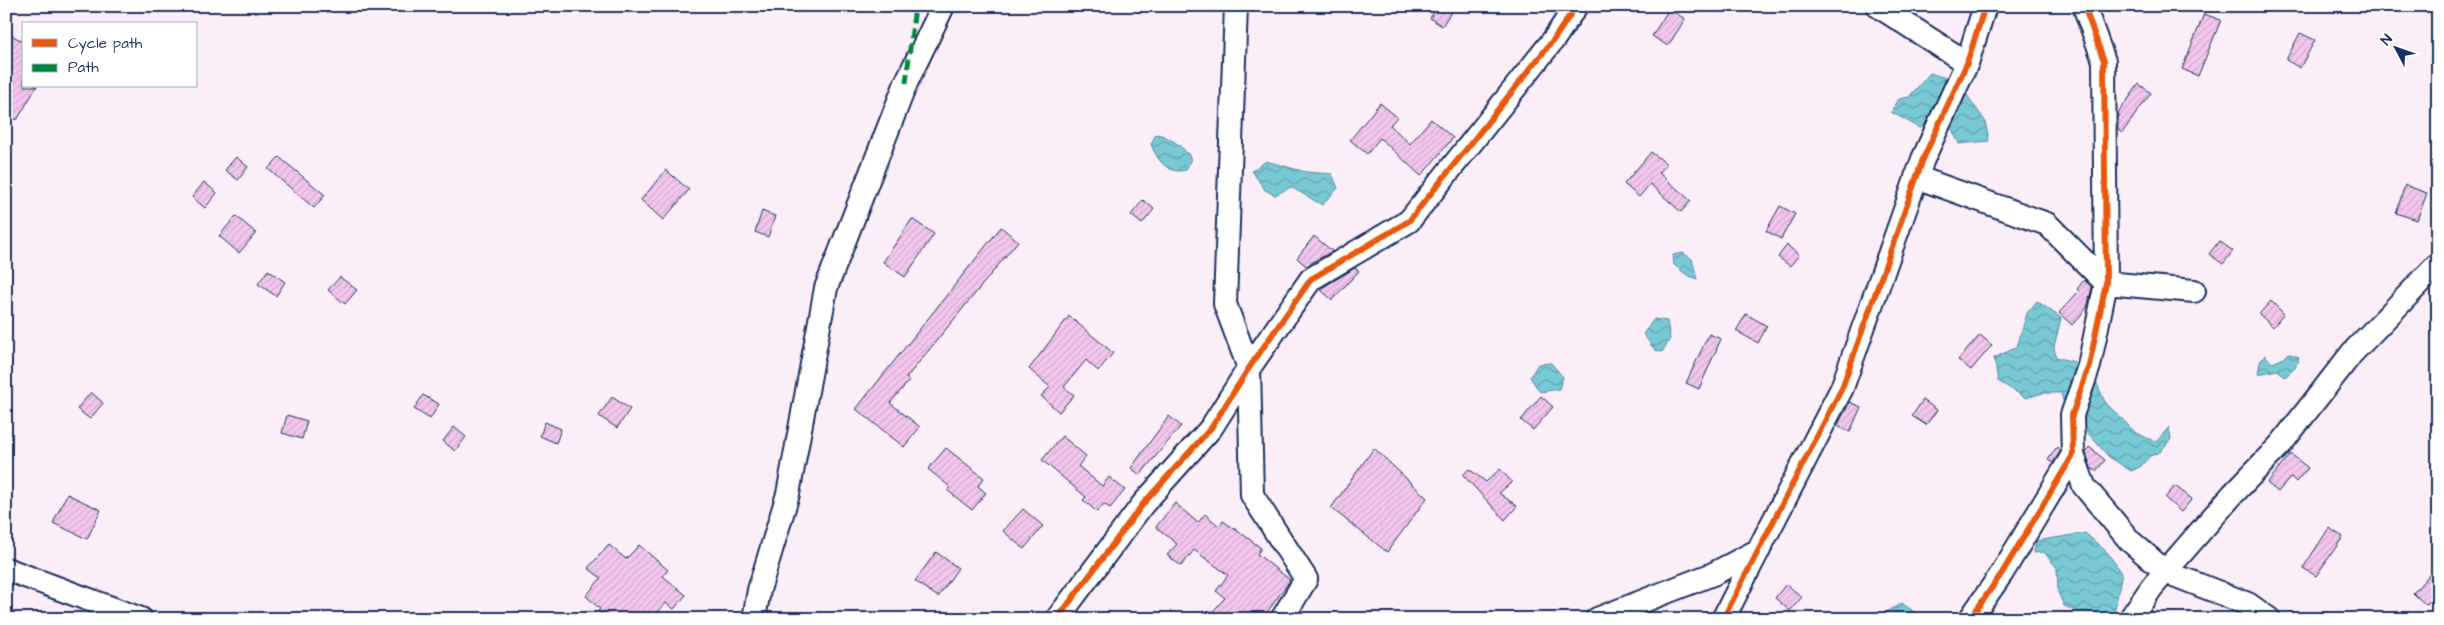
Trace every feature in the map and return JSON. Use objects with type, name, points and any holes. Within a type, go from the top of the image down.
[{"type":"street","points":[[754,619],[759,590],[788,494],[826,288],[906,83],[943,6]]},
{"type":"street","points":[[1236,6],[1224,304],[1249,368],[1252,495],[1306,580],[1282,619]]},
{"type":"street","points":[[1057,619],[1143,504],[1211,428],[1249,368],[1311,279],[1409,221],[1554,39],[1576,6]]},
{"type":"street","points":[[1878,6],[1967,63]]},
{"type":"street","points":[[1723,619],[1842,388],[1916,177],[1967,63],[1985,6]]},
{"type":"street","points":[[2084,6],[2104,61],[2106,283],[2089,366],[2072,415],[2073,455],[2084,486],[2130,542],[2166,572],[2248,604],[2269,619]]},
{"type":"street","points":[[1916,177],[2047,224],[2106,283],[2194,291]]},
{"type":"street","points":[[2130,619],[2166,572],[2233,494],[2281,444],[2352,353],[2438,264]]},
{"type":"street","points":[[1970,619],[2002,573],[2073,455]]},
{"type":"street","points":[[1597,619],[1713,574],[1759,550]]},
{"type":"street","points":[[6,569],[141,619]]},
{"type":"water","points":[[1930,73],[1958,82],[1985,121],[1989,141],[1959,144],[1952,129],[1942,119],[1920,128],[1891,112],[1899,99],[1909,97]]},
{"type":"water","points":[[1156,134],[1176,143],[1189,155],[1191,159],[1186,170],[1174,170],[1160,161],[1151,144]]},
{"type":"water","points":[[1266,161],[1306,172],[1332,174],[1338,188],[1322,205],[1291,187],[1275,195],[1265,190],[1252,171]]},
{"type":"water","points":[[1683,253],[1692,259],[1697,279],[1687,275],[1674,265],[1673,255]]},
{"type":"water","points":[[2037,301],[2061,318],[2054,347],[2056,357],[2089,366],[2105,402],[2136,433],[2156,442],[2169,427],[2171,439],[2160,452],[2150,456],[2140,467],[2131,471],[2109,457],[2072,415],[2064,404],[2061,393],[2043,393],[2026,398],[1998,381],[1994,358],[2017,347],[2027,313]]},
{"type":"water","points":[[1654,319],[1667,321],[1670,339],[1662,352],[1655,350],[1643,334]]},
{"type":"water","points":[[2288,353],[2299,357],[2295,368],[2285,377],[2278,370],[2258,374],[2260,362],[2265,355],[2272,363],[2282,359]]},
{"type":"water","points":[[1551,363],[1563,377],[1559,389],[1540,392],[1530,377],[1538,364]]},
{"type":"water","points":[[2085,533],[2107,552],[2122,573],[2113,619],[2104,619],[2100,613],[2077,611],[2064,606],[2058,592],[2057,568],[2044,552],[2034,553],[2036,541]]},
{"type":"water","points":[[1902,603],[1925,619],[1885,619],[1885,613]]},
{"type":"building","points":[[1438,6],[1455,6],[1442,26],[1430,18]]},
{"type":"building","points":[[1669,9],[1685,19],[1668,46],[1652,36]]},
{"type":"building","points":[[2204,14],[2221,20],[2198,76],[2182,69]]},
{"type":"building","points":[[6,32],[22,41],[22,88],[36,88],[17,120],[6,114]]},
{"type":"building","points":[[2300,33],[2315,40],[2300,68],[2286,60]]},
{"type":"building","points":[[2139,84],[2151,93],[2122,133],[2118,130],[2118,113]]},
{"type":"building","points":[[1380,103],[1397,117],[1390,125],[1410,144],[1431,119],[1453,138],[1421,176],[1380,138],[1367,154],[1350,140]]},
{"type":"building","points":[[1651,152],[1667,164],[1659,173],[1691,201],[1681,212],[1650,184],[1639,197],[1624,184]]},
{"type":"building","points":[[236,157],[248,167],[238,180],[225,170]]},
{"type":"building","points":[[279,157],[325,195],[314,208],[268,169]]},
{"type":"building","points":[[666,170],[689,190],[663,220],[641,200]]},
{"type":"building","points":[[204,182],[217,193],[205,208],[192,197]]},
{"type":"building","points":[[2405,185],[2427,193],[2417,220],[2396,213]]},
{"type":"building","points":[[1143,200],[1154,209],[1142,224],[1131,215]]},
{"type":"building","points":[[1780,206],[1795,214],[1781,239],[1766,231]]},
{"type":"building","points":[[762,211],[775,216],[768,237],[755,232]]},
{"type":"building","points":[[236,216],[256,233],[239,253],[219,236]]},
{"type":"building","points":[[912,219],[934,234],[905,277],[883,262]]},
{"type":"building","points":[[1001,227],[1018,241],[906,378],[909,381],[890,403],[920,427],[904,447],[856,409]]},
{"type":"building","points":[[1314,236],[1332,251],[1306,266],[1297,258]]},
{"type":"building","points":[[2219,241],[2233,251],[2223,264],[2209,254]]},
{"type":"building","points":[[1787,245],[1799,255],[1790,266],[1778,257]]},
{"type":"building","points":[[1355,268],[1359,271],[1332,300],[1320,289]]},
{"type":"building","points":[[268,270],[285,282],[276,296],[258,284]]},
{"type":"building","points":[[340,277],[357,290],[345,304],[328,290]]},
{"type":"building","points":[[2084,280],[2092,287],[2087,308],[2072,325],[2059,313],[2079,291],[2077,289]]},
{"type":"building","points":[[2271,301],[2284,314],[2273,327],[2259,314]]},
{"type":"building","points":[[1746,314],[1767,326],[1758,343],[1736,331]]},
{"type":"building","points":[[1069,316],[1113,353],[1098,371],[1086,360],[1064,387],[1074,395],[1059,412],[1041,396],[1050,387],[1029,369]]},
{"type":"building","points":[[1709,334],[1721,339],[1699,389],[1686,383]]},
{"type":"building","points":[[1980,335],[1992,345],[1971,370],[1958,360]]},
{"type":"building","points":[[91,392],[103,403],[90,419],[77,409]]},
{"type":"building","points":[[423,395],[439,404],[430,419],[414,409]]},
{"type":"building","points":[[1541,396],[1553,407],[1533,430],[1521,420]]},
{"type":"building","points":[[612,397],[630,409],[617,428],[599,416]]},
{"type":"building","points":[[1923,400],[1937,410],[1926,425],[1912,416]]},
{"type":"building","points":[[1850,402],[1861,407],[1850,432],[1837,426]]},
{"type":"building","points":[[287,415],[307,421],[302,439],[282,433]]},
{"type":"building","points":[[1169,416],[1181,426],[1140,475],[1131,468]]},
{"type":"building","points":[[545,422],[561,429],[556,443],[540,436]]},
{"type":"building","points":[[454,427],[466,437],[455,451],[443,441]]},
{"type":"building","points":[[1062,436],[1086,456],[1078,466],[1102,486],[1109,477],[1125,490],[1110,508],[1104,504],[1097,512],[1083,500],[1086,497],[1042,460]]},
{"type":"building","points":[[2057,447],[2060,452],[2053,463],[2048,460]]},
{"type":"building","points":[[2089,447],[2105,460],[2096,471],[2091,468],[2086,453]]},
{"type":"building","points":[[946,448],[984,478],[978,486],[986,493],[972,510],[947,490],[950,487],[928,469]]},
{"type":"building","points":[[1374,448],[1427,498],[1387,552],[1331,508]]},
{"type":"building","points":[[2291,454],[2308,468],[2296,482],[2291,477],[2278,492],[2267,483]]},
{"type":"building","points":[[1469,469],[1486,482],[1500,469],[1512,482],[1499,493],[1517,506],[1505,520],[1463,475]]},
{"type":"building","points":[[2175,486],[2192,499],[2181,512],[2165,498]]},
{"type":"building","points":[[67,494],[101,510],[87,539],[53,523]]},
{"type":"building","points":[[1175,503],[1198,523],[1205,514],[1219,526],[1223,521],[1261,548],[1257,554],[1290,580],[1263,618],[1258,614],[1254,619],[1206,619],[1225,598],[1216,591],[1228,575],[1194,550],[1181,566],[1167,555],[1177,544],[1156,527]]},
{"type":"building","points":[[1023,509],[1043,526],[1024,549],[1003,531]]},
{"type":"building","points":[[2329,528],[2343,537],[2316,576],[2303,568]]},
{"type":"building","points":[[609,545],[626,559],[639,545],[668,570],[663,576],[686,595],[674,609],[666,603],[652,619],[608,619],[598,611],[600,609],[586,596],[601,578],[588,568]]},
{"type":"building","points":[[936,552],[958,568],[938,597],[915,581]]},
{"type":"building","points":[[2430,574],[2438,581],[2438,606],[2431,600],[2426,605],[2413,593]]},
{"type":"building","points":[[1786,584],[1802,597],[1790,611],[1775,598]]},
{"type":"marked path","points":[[906,83],[915,6]]},
{"type":"cycle path","points":[[1057,619],[1143,504],[1211,428],[1249,368],[1311,279],[1409,221],[1554,39],[1576,6]]},
{"type":"cycle path","points":[[1723,619],[1842,388],[1923,159],[1967,63],[1985,6]]},
{"type":"cycle path","points":[[1970,619],[2002,573],[2073,455],[2072,415],[2089,366],[2106,283],[2104,61],[2084,6]]}]
